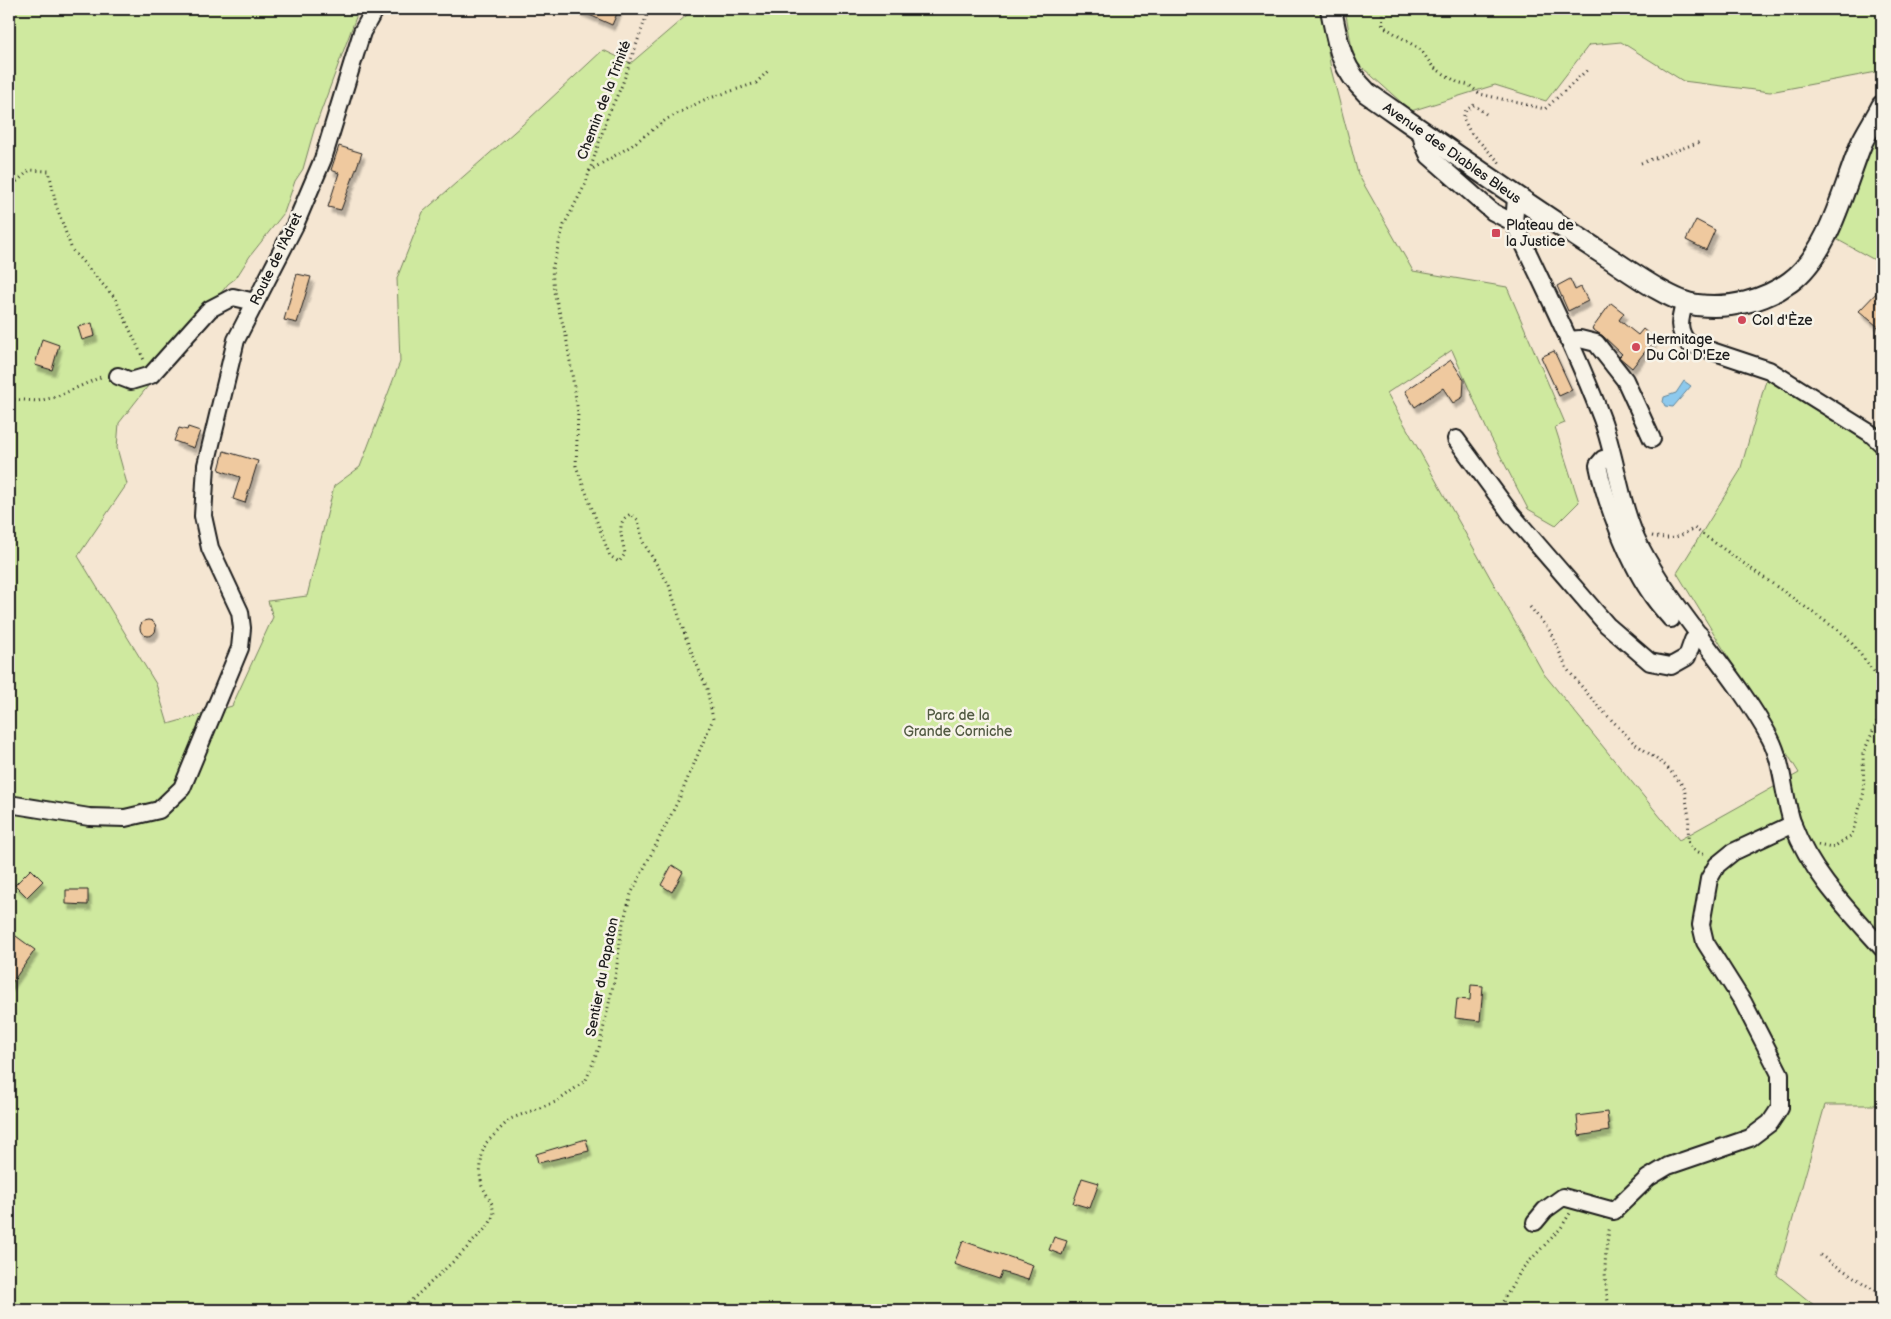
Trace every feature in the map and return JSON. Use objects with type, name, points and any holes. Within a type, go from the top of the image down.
[{"type":"main road","name":"Avenue des Diables Bleus","points":[[1331,9],[1341,56],[1348,73],[1367,94],[1516,198],[1646,282],[1685,302],[1697,305],[1732,306],[1752,302],[1791,281],[1806,266],[1827,234],[1863,140],[1882,106]]},
{"type":"street","name":"Route de l'Adret","points":[[9,804],[89,817],[125,818],[159,810],[182,788],[240,648],[242,628],[240,612],[210,548],[203,516],[206,465],[236,340],[295,224],[323,159],[362,32],[375,9]]},
{"type":"street","points":[[1421,131],[1423,143],[1429,156],[1493,212],[1514,223]]},
{"type":"street","points":[[1516,198],[1514,223],[1568,340],[1603,422],[1634,532],[1665,587],[1746,698],[1770,739],[1778,758],[1793,824],[1803,846],[1825,884],[1882,948]]},
{"type":"street","points":[[118,376],[130,381],[151,375],[210,309],[233,297],[255,302]]},
{"type":"street","points":[[1685,302],[1679,323],[1681,334],[1688,343],[1770,370],[1870,433],[1882,444]]},
{"type":"street","points":[[1568,340],[1580,339],[1596,343],[1625,380],[1652,440]]},
{"type":"street","points":[[1456,439],[1511,514],[1607,625],[1650,662],[1671,666],[1687,657],[1693,640],[1700,635]]},
{"type":"street","points":[[1612,457],[1603,459],[1598,464],[1601,481],[1633,563],[1649,592],[1671,619]]},
{"type":"street","points":[[1535,1222],[1545,1210],[1563,1197],[1614,1210],[1648,1178],[1668,1166],[1750,1138],[1770,1123],[1780,1108],[1780,1074],[1743,1002],[1705,942],[1701,925],[1709,879],[1717,865],[1733,852],[1793,824]]},
{"type":"path","name":"Chemin de la Trinité","points":[[649,9],[584,185],[564,225],[552,268],[554,292],[566,336],[578,412],[576,466],[610,556],[618,562],[625,554],[620,525],[625,516],[631,514],[638,520],[643,542],[669,585],[687,641],[707,689],[713,719],[679,799]]},
{"type":"path","points":[[1382,9],[1383,26],[1421,50],[1433,67],[1457,82],[1469,85],[1480,94],[1545,109],[1587,70]]},
{"type":"path","points":[[588,171],[630,146],[667,119],[704,100],[756,83],[770,69]]},
{"type":"path","points":[[1486,114],[1474,105],[1466,110],[1463,118],[1470,132],[1498,159],[1502,167]]},
{"type":"path","points":[[1641,163],[1700,142]]},
{"type":"path","points":[[9,188],[30,170],[49,171],[56,205],[72,250],[115,298],[151,375]]},
{"type":"path","points":[[9,399],[38,401],[73,391],[95,378],[108,375],[118,376]]},
{"type":"path","points":[[1634,532],[1666,540],[1681,536],[1694,528],[1846,636],[1882,682]]},
{"type":"path","points":[[1530,607],[1550,631],[1567,669],[1597,705],[1633,742],[1666,766],[1684,787],[1689,817],[1688,841],[1692,849],[1707,856],[1717,865]]},
{"type":"path","points":[[1803,846],[1813,844],[1832,848],[1852,835],[1864,792],[1863,754],[1882,710]]},
{"type":"path","name":"Sentier du Papaton","points":[[401,1310],[457,1258],[489,1225],[494,1214],[492,1204],[482,1186],[480,1175],[482,1153],[486,1143],[510,1119],[558,1101],[586,1080],[599,1048],[616,972],[622,928],[631,894],[679,799]]},
{"type":"path","points":[[1498,1310],[1522,1269],[1561,1228],[1576,1200]]},
{"type":"path","points":[[1610,1310],[1606,1294],[1605,1263],[1614,1210]]},
{"type":"path","points":[[1820,1255],[1877,1292],[1882,1298]]},
{"type":"green space","name":"Parc de la Grande Corniche","points":[[9,9],[359,9],[314,130],[303,169],[295,181],[284,213],[250,256],[236,278],[228,284],[119,423],[117,448],[127,484],[78,556],[156,684],[168,724],[232,706],[273,617],[268,601],[307,596],[334,486],[360,467],[400,362],[397,278],[423,212],[530,118],[603,50],[631,63],[694,9],[1321,9],[1331,69],[1358,174],[1413,271],[1507,287],[1565,423],[1555,427],[1579,502],[1556,525],[1528,509],[1487,430],[1452,350],[1387,393],[1544,674],[1679,840],[1799,773],[1677,573],[1740,471],[1769,370],[1870,432],[1882,423],[1882,1105],[1825,1105],[1777,1275],[1820,1310],[9,1310]]},
{"type":"green space","points":[[1345,9],[1882,9],[1882,71],[1770,92],[1683,81],[1621,42],[1589,45],[1546,101],[1495,85],[1411,111],[1354,60]]},
{"type":"green space","points":[[1882,106],[1882,264],[1827,234]]},
{"type":"water","points":[[1684,381],[1691,386],[1673,407],[1665,406],[1663,402],[1664,397],[1676,393]]},
{"type":"building","points":[[576,9],[619,9],[612,25]]},
{"type":"building","points":[[339,146],[362,153],[341,210],[328,207],[339,173],[331,170]]},
{"type":"building","points":[[1696,220],[1715,230],[1706,250],[1686,240]]},
{"type":"building","points":[[297,274],[311,277],[297,323],[284,320]]},
{"type":"building","points":[[1570,279],[1575,290],[1581,287],[1588,301],[1568,311],[1557,286]]},
{"type":"building","points":[[1882,287],[1882,330],[1859,311]]},
{"type":"building","points":[[1611,303],[1624,313],[1619,320],[1638,335],[1643,329],[1655,339],[1632,368],[1619,357],[1622,354],[1603,336],[1592,329]]},
{"type":"building","points":[[92,323],[95,336],[82,340],[78,327]]},
{"type":"building","points":[[42,339],[59,345],[52,370],[35,365]]},
{"type":"building","points":[[1554,351],[1572,390],[1559,396],[1541,357]]},
{"type":"building","points":[[1451,360],[1464,380],[1463,397],[1453,403],[1443,388],[1415,407],[1405,391]]},
{"type":"building","points":[[188,427],[200,431],[194,448],[174,441],[179,428],[187,430]]},
{"type":"building","points":[[224,451],[258,461],[245,503],[233,499],[240,477],[219,470]]},
{"type":"building","points":[[145,620],[151,620],[156,625],[154,634],[145,636],[140,631],[140,625]]},
{"type":"building","points":[[672,865],[683,872],[672,892],[661,885]]},
{"type":"building","points":[[31,869],[43,881],[27,897],[15,885]]},
{"type":"building","points":[[66,890],[88,890],[88,905],[66,904]]},
{"type":"building","points":[[9,931],[35,950],[9,987]]},
{"type":"building","points":[[1471,985],[1483,986],[1480,1021],[1455,1018],[1457,999],[1470,1000]]},
{"type":"building","points":[[1607,1112],[1609,1131],[1579,1136],[1577,1116]]},
{"type":"building","points":[[586,1139],[589,1151],[538,1163],[536,1154]]},
{"type":"building","points":[[1082,1178],[1099,1183],[1090,1208],[1073,1203]]},
{"type":"building","points":[[1054,1237],[1067,1241],[1062,1255],[1049,1250]]},
{"type":"building","points":[[963,1241],[1033,1265],[1028,1280],[1002,1272],[999,1279],[954,1264]]},
{"type":"place","name":"Plateau de la Justice","points":[[1496,233]]},
{"type":"place","name":"Col d'Èze","points":[[1742,320]]},
{"type":"place","name":"Hermitage Du Col D'Eze","points":[[1636,347]]}]
